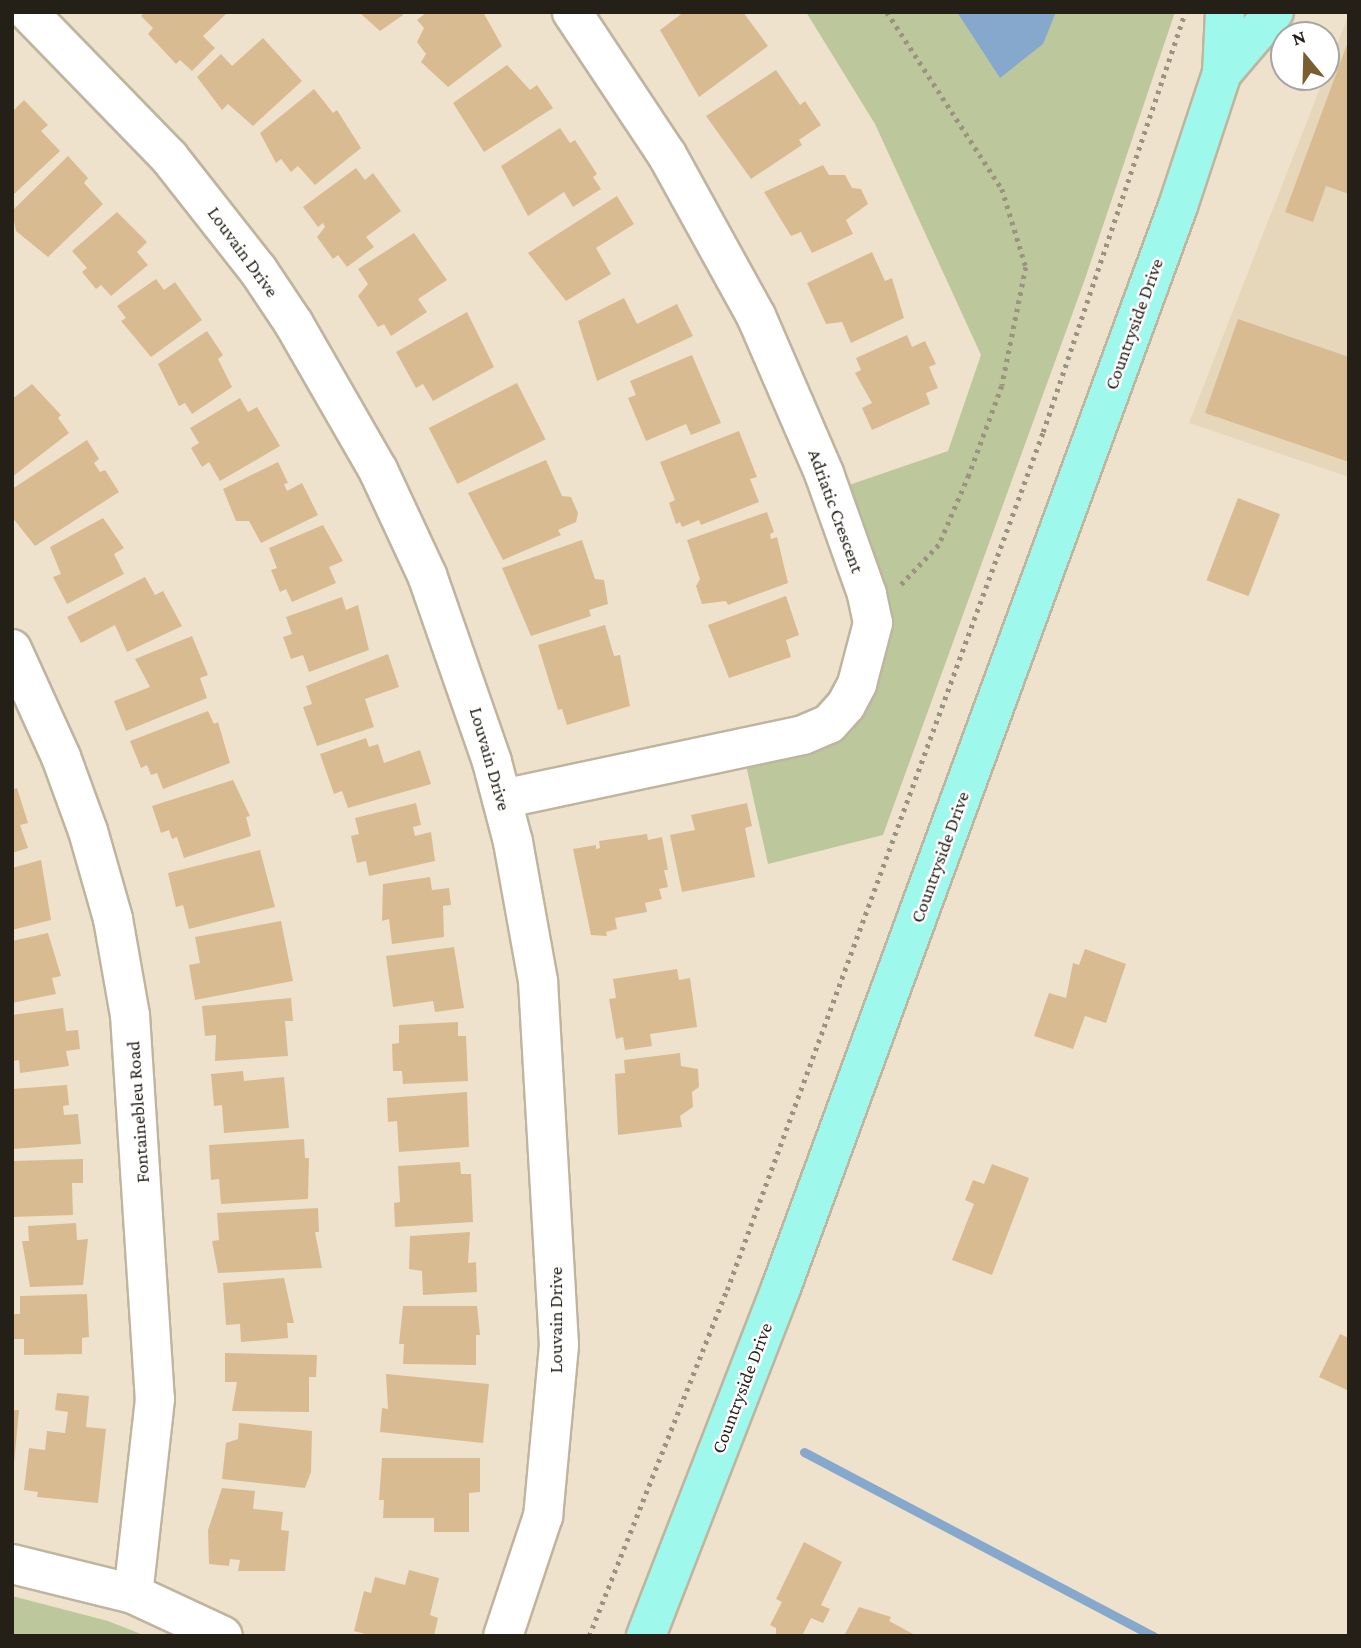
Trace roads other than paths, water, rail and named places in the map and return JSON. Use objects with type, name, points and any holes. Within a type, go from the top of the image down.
[{"type":"main road","name":"Countryside Drive","points":[[646,1636],[905,953],[1222,73],[1225,12]]},
{"type":"main road","name":"Countryside Drive","points":[[1222,73],[1274,12]]},
{"type":"street","name":"Adriatic Crescent","points":[[502,799],[803,735],[829,724],[857,684],[873,623],[867,594],[824,473],[756,316],[667,155],[572,12]]},
{"type":"street","name":"Louvain Drive","points":[[42,17],[194,187],[258,270],[323,371],[378,470],[427,576],[463,669],[502,799],[538,981],[559,1345],[542,1516],[503,1636]]},
{"type":"street","name":"Fontainebleu Road","points":[[12,649],[61,757],[88,831],[113,919],[130,1015],[155,1399],[132,1594]]},
{"type":"street","points":[[12,1564],[132,1594],[223,1636]]},
{"type":"water","points":[[957,12],[1056,12],[1043,44],[1000,78]]},
{"type":"waterway","points":[[804,1452],[1153,1636]]}]
